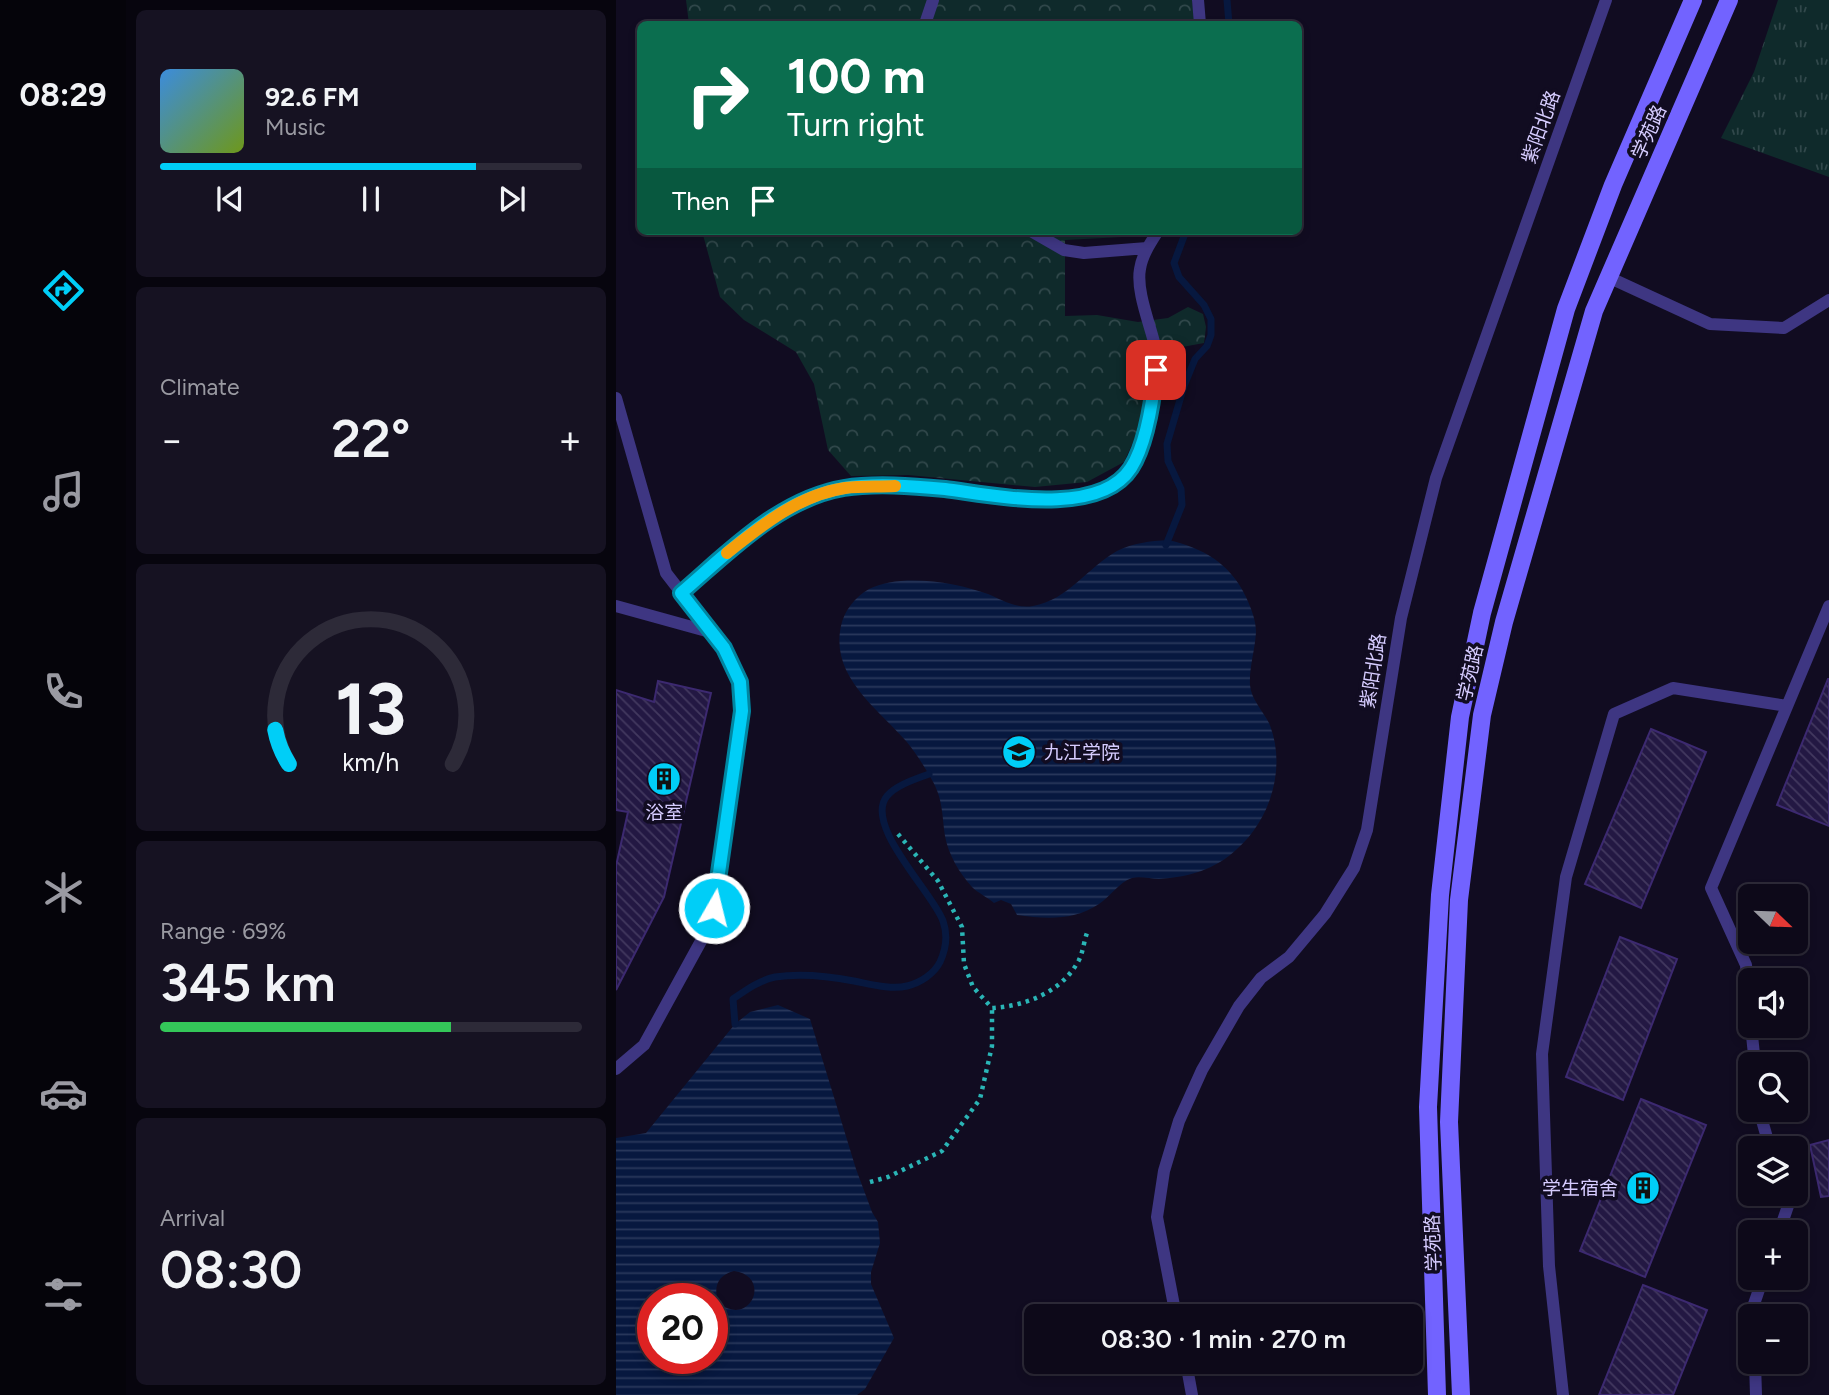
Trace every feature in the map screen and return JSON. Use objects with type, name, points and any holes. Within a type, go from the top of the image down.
[{"type":"street","name":"学苑路","points":[[1437,1395],[1428,1107],[1440,895],[1460,717],[1482,613],[1566,309],[1613,185],[1693,0]]},
{"type":"street","name":"学苑路","points":[[1461,1395],[1449,1122],[1459,900],[1482,715],[1508,609],[1594,311],[1729,0]]},
{"type":"lane","points":[[926,21],[933,0]]},
{"type":"lane","points":[[1198,0],[1200,21]]},
{"type":"lane","name":"紫阳北路","points":[[1174,1304],[1157,1217],[1164,1171],[1179,1121],[1202,1070],[1240,1006],[1261,978],[1297,949],[1325,914],[1354,868],[1367,830],[1402,618],[1436,478],[1606,0]]},
{"type":"lane","points":[[1038,235],[1064,250],[1084,253],[1147,248]]},
{"type":"lane","points":[[681,593],[763,525],[795,505],[820,494],[846,488],[904,486],[1027,500],[1068,498],[1099,491],[1119,481],[1131,468],[1139,450],[1154,394],[1156,349],[1142,297],[1139,270],[1155,235]]},
{"type":"lane","points":[[1608,277],[1710,324],[1784,328],[1829,300]]},
{"type":"lane","points":[[616,398],[666,573],[724,648],[740,682],[742,711],[714,908],[706,932],[645,1045],[616,1069]]},
{"type":"lane","points":[[616,606],[711,632]]},
{"type":"lane","points":[[1746,968],[1711,888],[1829,606]]},
{"type":"lane","points":[[1563,1395],[1549,1266],[1542,1055],[1566,877],[1614,714],[1673,688],[1787,706]]},
{"type":"lane","points":[[1188,1374],[1192,1395]]},
{"type":"lane","points":[[1755,1374],[1756,1395]]},
{"type":"path","points":[[870,1182],[888,1177],[942,1151],[980,1099],[992,1046],[992,1009],[974,987],[964,964],[962,927],[938,880],[898,834]]},
{"type":"path","points":[[992,1009],[1014,1007],[1036,1000],[1061,982],[1080,959],[1087,933]]},
{"type":"green space","points":[[686,0],[1192,0],[1195,21],[689,21]]},
{"type":"green space","points":[[1778,0],[1829,0],[1829,177],[1721,138],[1754,72]]},
{"type":"green space","points":[[703,235],[1142,235],[1065,240],[1065,316],[1097,315],[1138,322],[1168,318],[1188,307],[1203,314],[1206,327],[1204,343],[1182,347],[1148,381],[1142,422],[1124,462],[1087,482],[1035,487],[908,475],[851,476],[828,450],[814,384],[796,352],[744,320],[720,297]]},
{"type":"water","points":[[1168,540],[1204,553],[1224,566],[1239,585],[1251,610],[1256,632],[1250,685],[1255,700],[1269,723],[1276,757],[1276,774],[1267,807],[1249,837],[1229,856],[1210,867],[1170,878],[1132,878],[1099,904],[1069,916],[1049,918],[1017,915],[1011,904],[1001,900],[994,903],[974,889],[959,870],[947,843],[936,787],[910,746],[849,676],[839,644],[842,620],[851,605],[864,592],[896,581],[944,583],[988,594],[1015,605],[1033,606],[1057,597],[1117,551],[1142,543]]},
{"type":"water","points":[[778,1005],[810,1019],[856,1169],[878,1222],[880,1243],[871,1272],[871,1284],[894,1338],[865,1389],[857,1395],[616,1395],[616,1138],[646,1133],[735,1024],[750,1012]]},
{"type":"building","points":[[1829,679],[1829,826],[1777,805]]},
{"type":"building","name":"浴室","points":[[658,681],[711,693],[664,897],[616,990],[616,866],[628,812],[616,810],[616,690],[654,702]]},
{"type":"building","points":[[1651,729],[1706,752],[1641,908],[1585,884]]},
{"type":"building","points":[[1620,937],[1677,959],[1623,1100],[1566,1077]]},
{"type":"building","name":"学生宿舍","points":[[1641,1099],[1706,1125],[1645,1277],[1580,1251]]},
{"type":"building","points":[[1829,1140],[1829,1196],[1821,1197],[1810,1145]]},
{"type":"building","points":[[1643,1285],[1707,1310],[1673,1395],[1599,1395]]},
{"type":"waterway","points":[[1227,0],[1229,21]]},
{"type":"waterway","points":[[1166,545],[1182,505],[1181,489],[1168,461],[1167,444],[1184,386],[1195,359],[1207,346],[1211,335],[1211,319],[1204,305],[1179,277],[1174,263],[1184,235]]},
{"type":"waterway","points":[[735,1024],[733,999],[769,978],[814,976],[901,987],[922,980],[937,966],[946,942],[943,921],[892,841],[884,824],[882,809],[887,796],[896,789],[929,774]]},
{"type":"slow traffic","points":[[727,553],[763,525],[795,505],[820,494],[846,488],[895,486]]},
{"type":"place","name":"九江学院","points":[[1019,752]]},
{"type":"place","name":"浴室","points":[[664,779]]},
{"type":"place","name":"学生宿舍","points":[[1643,1188]]},
{"type":"route","points":[[714,908],[742,711],[740,682],[724,648],[681,593],[763,525],[795,505],[820,494],[846,488],[904,486],[1027,500],[1068,498],[1099,491],[1119,481],[1131,468],[1148,421],[1156,370]]}]
